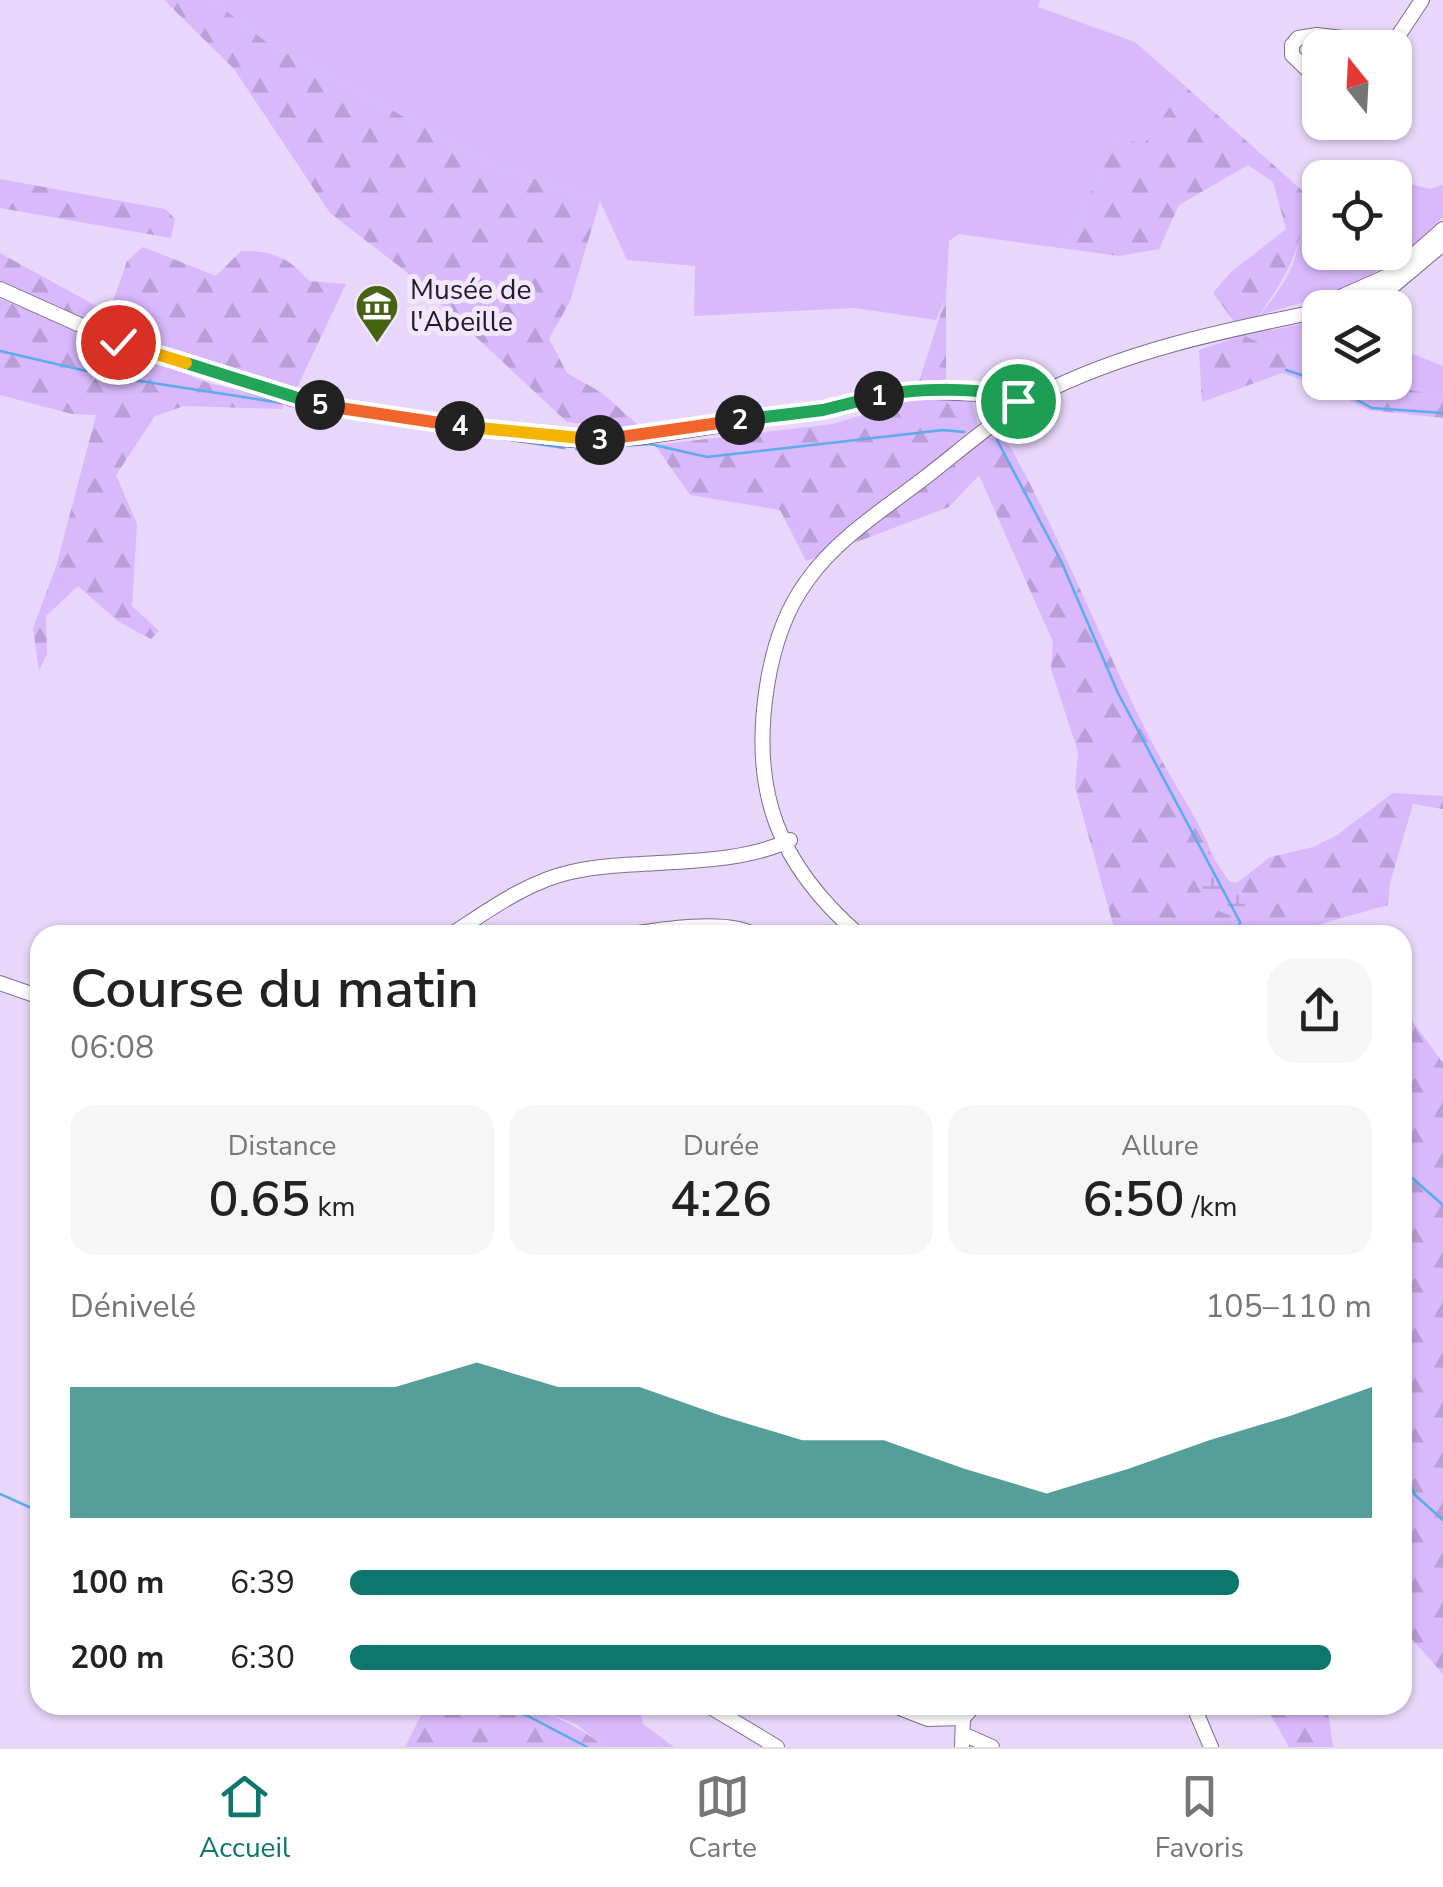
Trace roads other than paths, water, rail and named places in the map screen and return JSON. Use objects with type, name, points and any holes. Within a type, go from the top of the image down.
[{"type":"street","points":[[1402,30],[1422,0]]},
{"type":"street","points":[[1302,38],[1292,45],[1292,55],[1302,65]]},
{"type":"street","points":[[1291,316],[1360,292],[1392,274],[1443,229]]},
{"type":"street","points":[[1389,290],[1443,244]]},
{"type":"street","points":[[0,288],[118,342],[292,399],[571,440],[637,438],[823,410],[910,391],[1004,395],[1020,406]]},
{"type":"street","points":[[852,925],[787,842],[762,746],[770,667],[787,614],[808,578],[859,529],[1020,406],[1064,384],[1164,348],[1302,314]]},
{"type":"street","points":[[468,925],[528,887],[560,874],[787,842]]},
{"type":"street","points":[[0,983],[30,994]]},
{"type":"street","points":[[724,1715],[777,1747]]},
{"type":"street","points":[[918,1715],[928,1719],[963,1718]]},
{"type":"street","points":[[966,1715],[964,1741],[992,1747]]},
{"type":"street","points":[[1197,1715],[1207,1743]]},
{"type":"waterway","points":[[0,351],[108,376],[281,403]]},
{"type":"waterway","points":[[1286,370],[1302,375]]},
{"type":"waterway","points":[[1357,400],[1372,408],[1443,413]]},
{"type":"waterway","points":[[348,415],[564,448]]},
{"type":"waterway","points":[[576,449],[650,444],[707,457],[943,430],[964,432]]},
{"type":"waterway","points":[[997,440],[1061,561],[1118,693],[1240,925]]},
{"type":"waterway","points":[[1412,1178],[1443,1205]]},
{"type":"waterway","points":[[1412,1489],[1443,1520]]},
{"type":"waterway","points":[[0,1494],[30,1508]]},
{"type":"waterway","points":[[525,1715],[587,1747]]},
{"type":"place","name":"Musée de l'Abeille","points":[[377,344]]}]
